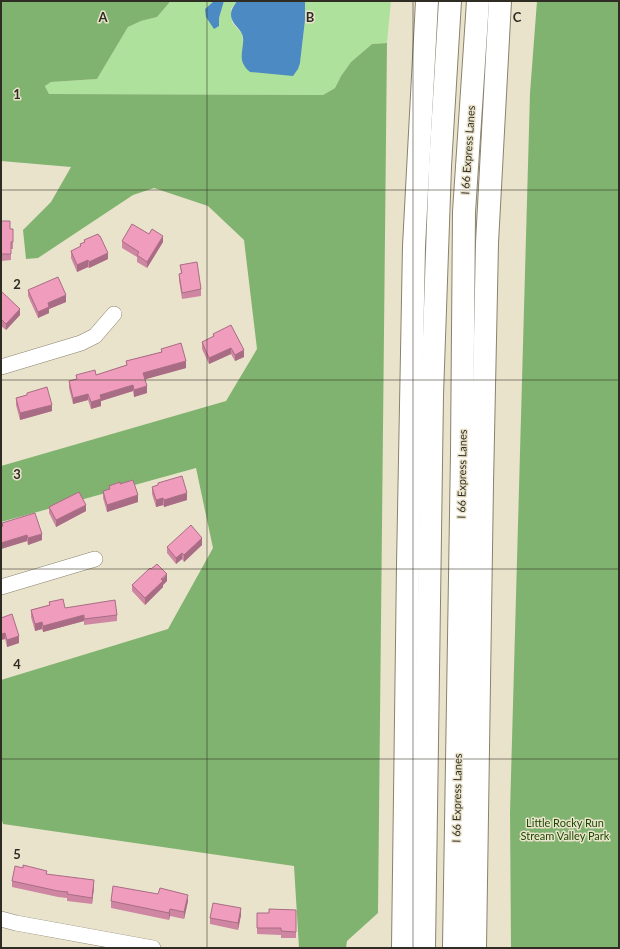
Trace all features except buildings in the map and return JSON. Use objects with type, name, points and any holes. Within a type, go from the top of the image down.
[{"type":"highway","points":[[403,948],[414,246],[427,1]]},
{"type":"highway","points":[[424,948],[432,395],[440,166],[450,1]]},
{"type":"highway","name":"I 66 Express Lanes","points":[[454,948],[462,453],[464,212],[478,1]]},
{"type":"highway","points":[[475,948],[487,243],[500,1]]},
{"type":"street","points":[[1,367],[81,343],[95,336],[114,314]]},
{"type":"street","points":[[1,587],[95,558]]},
{"type":"street","points":[[1,919],[152,948]]},
{"type":"green space","points":[[1,1],[169,1],[157,17],[141,21],[128,27],[97,79],[51,82],[45,86],[49,94],[323,95],[335,88],[351,62],[372,44],[387,43],[378,913],[347,941],[346,948],[299,948],[294,866],[3,824],[1,817],[1,680],[168,629],[213,548],[196,468],[1,522],[1,466],[226,401],[257,349],[244,240],[208,206],[154,188],[133,195],[38,258],[26,259],[23,230],[51,202],[71,167],[1,161]]},
{"type":"green space","points":[[169,1],[214,1],[205,9],[219,26],[219,18],[224,1],[237,1],[231,9],[232,22],[242,34],[243,42],[300,63],[305,20],[305,1],[391,1],[387,43],[372,44],[351,62],[335,88],[323,95],[49,94],[45,85],[51,82],[97,79],[128,27],[141,21],[157,17]]},
{"type":"green space","name":"Little Rocky Run Stream Valley Park","points":[[537,1],[619,1],[619,948],[511,948],[510,812],[530,93]]},
{"type":"water","points":[[214,1],[224,1],[219,18],[219,26],[214,29],[206,17],[205,9]]},
{"type":"water","points":[[237,1],[305,1],[305,20],[300,63],[293,76],[250,72],[245,67],[242,61],[242,34],[231,18],[232,9]]}]
